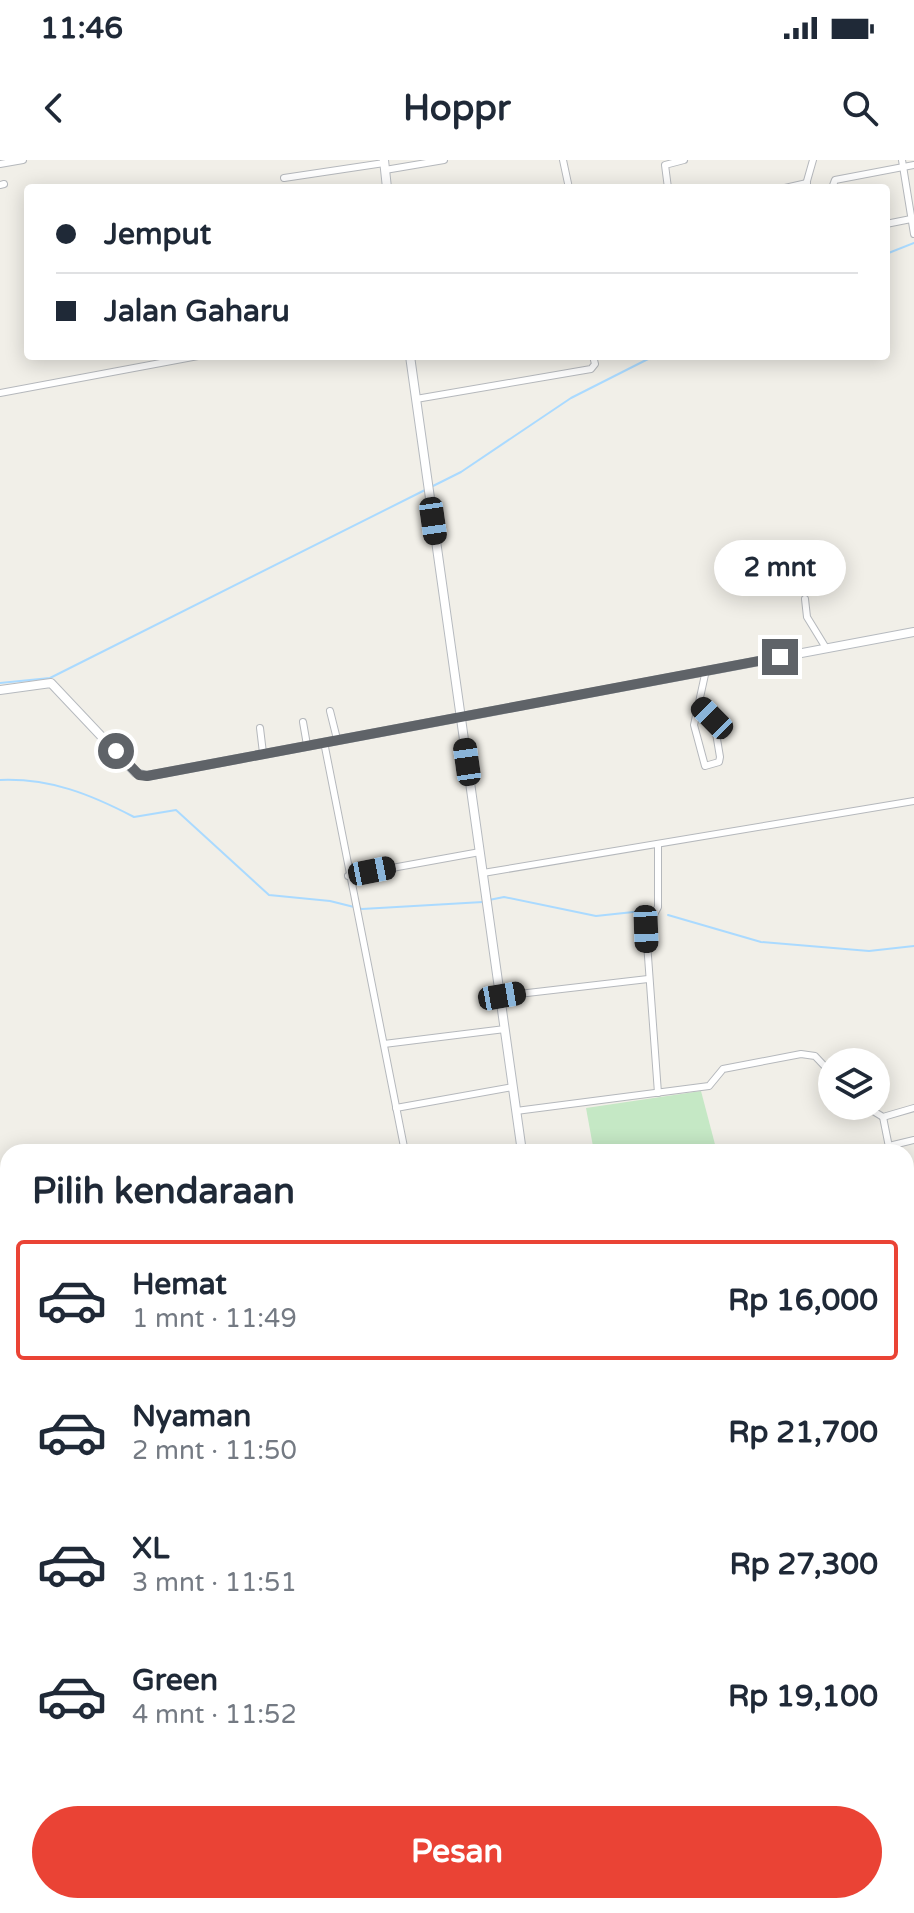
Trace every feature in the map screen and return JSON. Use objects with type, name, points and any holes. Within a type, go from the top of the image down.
[{"type":"street","points":[[0,164],[20,160]]},
{"type":"street","points":[[284,178],[384,164],[444,160]]},
{"type":"street","points":[[563,160],[568,184]]},
{"type":"street","points":[[668,184],[665,164],[684,160]]},
{"type":"street","points":[[807,184],[813,160]]},
{"type":"street","points":[[384,164],[386,184]]},
{"type":"street","points":[[834,184],[835,180],[903,164],[914,165]]},
{"type":"street","points":[[903,164],[914,234]]},
{"type":"street","points":[[890,223],[911,219]]},
{"type":"street","points":[[0,393],[177,360]]},
{"type":"street","points":[[411,360],[521,1144]]},
{"type":"street","points":[[416,399],[591,369],[594,360]]},
{"type":"street","points":[[805,599],[807,617],[826,648]]},
{"type":"street","points":[[0,690],[51,683],[143,776],[914,632]]},
{"type":"street","points":[[700,706],[714,721],[720,759],[705,766],[694,729],[706,670]]},
{"type":"street","points":[[330,711],[337,739]]},
{"type":"street","points":[[303,722],[307,745]]},
{"type":"street","points":[[260,728],[263,753]]},
{"type":"street","points":[[324,742],[348,876],[403,1144]]},
{"type":"street","points":[[483,873],[914,801]]},
{"type":"street","points":[[658,844],[658,907],[646,929],[658,1093]]},
{"type":"street","points":[[348,876],[480,852]]},
{"type":"street","points":[[502,996],[648,979]]},
{"type":"street","points":[[384,1044],[505,1029]]},
{"type":"street","points":[[516,1111],[709,1086],[723,1069],[801,1054],[818,1059]]},
{"type":"street","points":[[396,1108],[513,1087]]},
{"type":"street","points":[[890,1115],[914,1108]]},
{"type":"street","points":[[884,1120],[888,1144]]},
{"type":"green space","points":[[701,1091],[715,1144],[593,1144],[586,1108]]},
{"type":"waterway","points":[[890,252],[914,243]]},
{"type":"waterway","points":[[431,487],[461,472],[571,398],[646,360]]},
{"type":"waterway","points":[[0,683],[50,678],[425,490]]},
{"type":"waterway","points":[[0,780],[36,782],[69,789],[134,817],[176,810],[269,895],[330,901],[362,909],[483,902]]},
{"type":"waterway","points":[[489,900],[504,897],[596,916],[652,910]]},
{"type":"waterway","points":[[668,915],[761,942],[869,951],[914,946]]},
{"type":"route","points":[[116,751],[139,775],[147,776],[780,657]]}]
